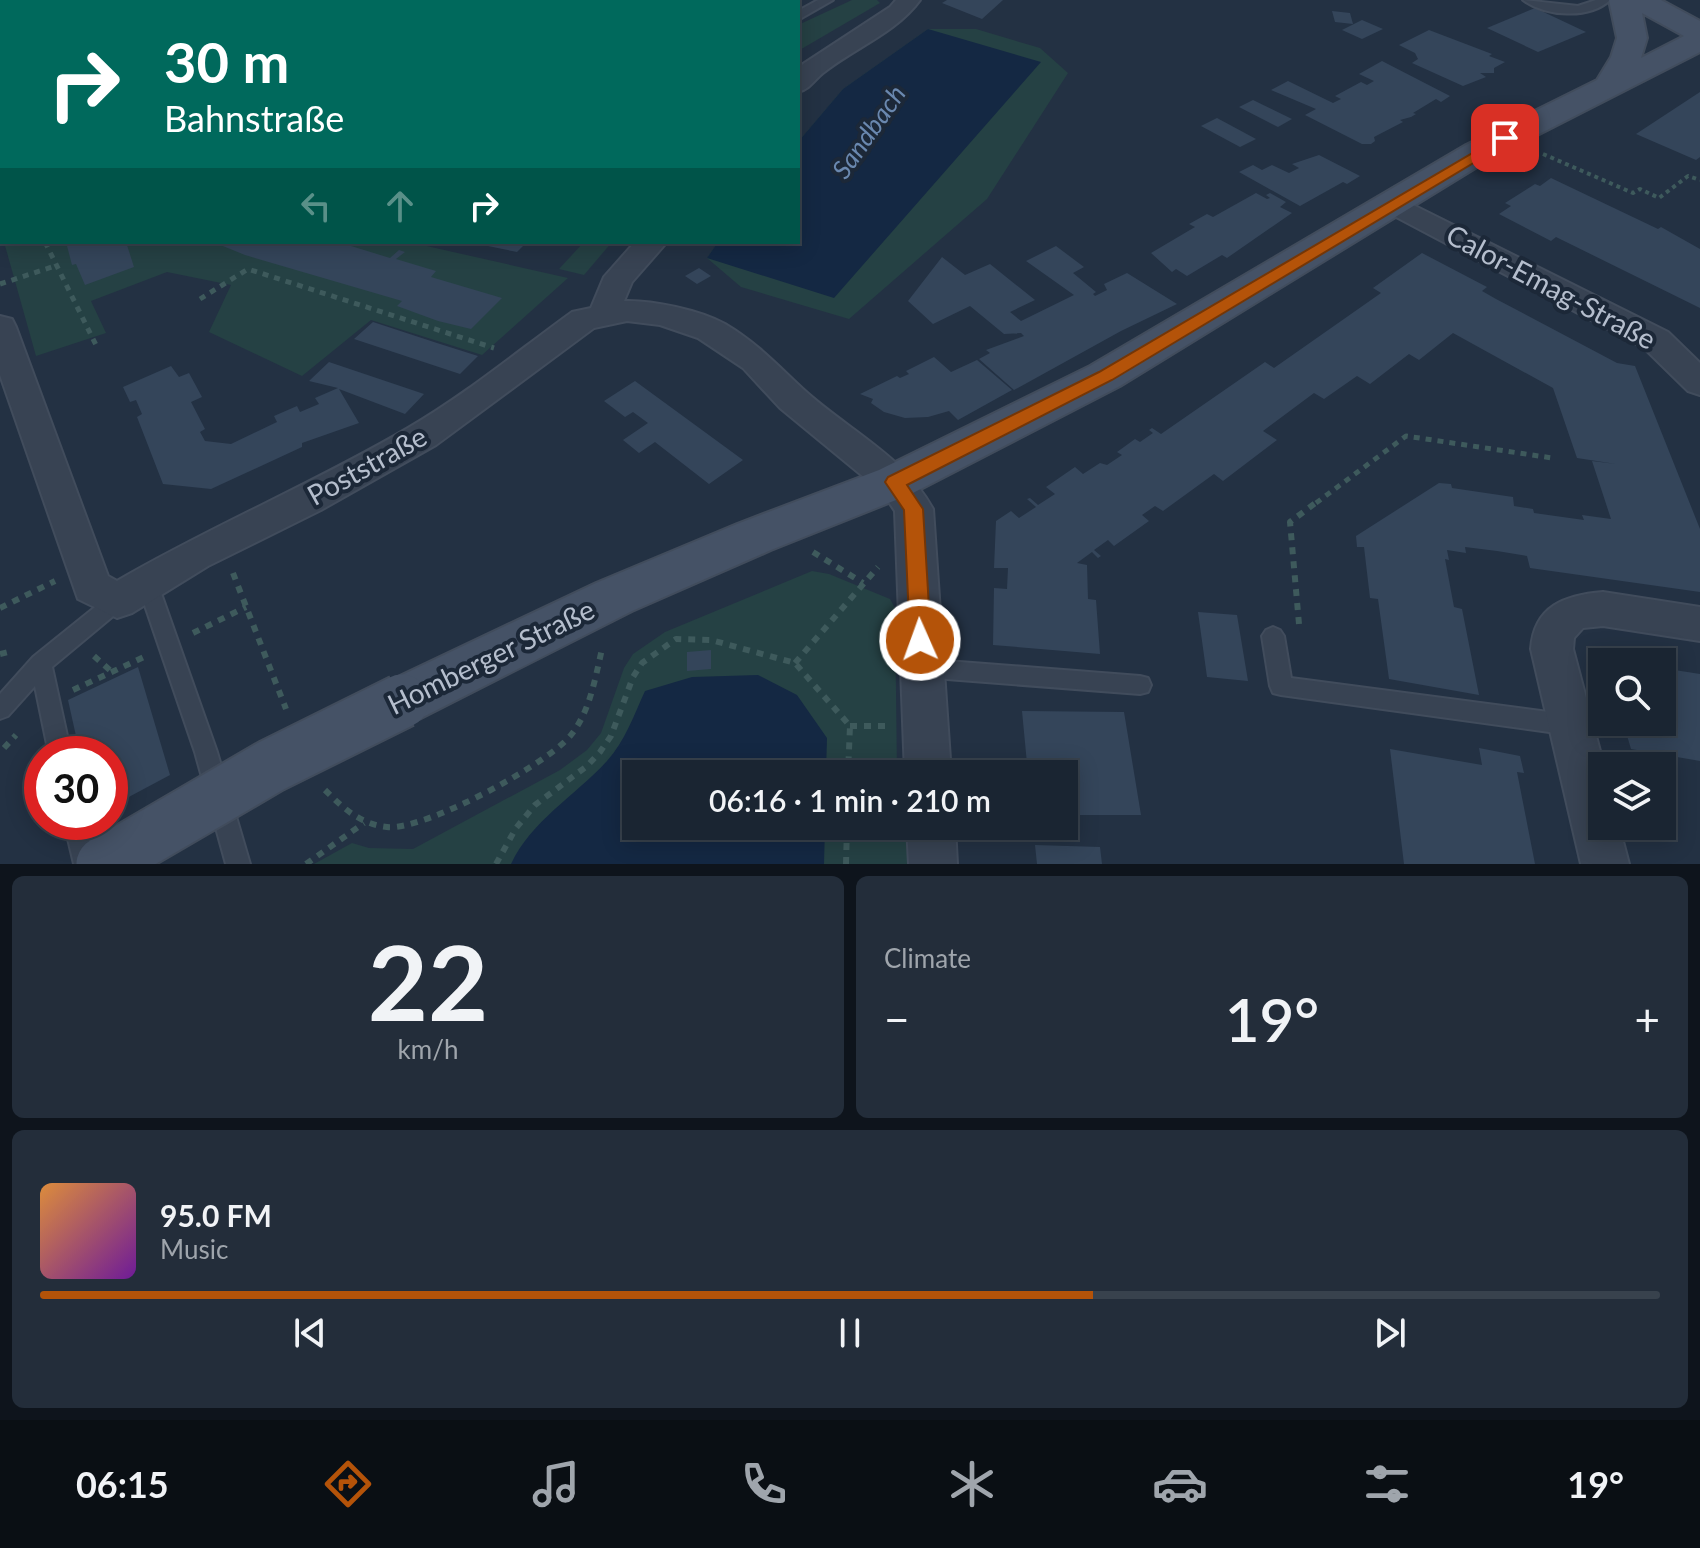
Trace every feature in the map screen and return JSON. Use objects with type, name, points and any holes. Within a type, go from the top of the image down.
[{"type":"main road","points":[[1606,90],[1630,54],[1634,40],[1623,0]]},
{"type":"main road","points":[[1640,0],[1700,33]]},
{"type":"main road","points":[[1661,0],[1700,6]]},
{"type":"main road","points":[[1606,90],[1700,40]]},
{"type":"main road","points":[[1606,90],[1643,84],[1700,66]]},
{"type":"main road","name":"Homberger Straße","points":[[103,864],[271,766],[614,597],[895,482],[1105,376],[1505,138],[1606,90]]},
{"type":"street","points":[[800,82],[812,69],[898,12],[908,0]]},
{"type":"street","name":"Calor-Emag-Straße","points":[[1393,204],[1644,333],[1676,357],[1700,383]]},
{"type":"street","points":[[606,316],[606,298],[623,272],[650,244]]},
{"type":"street","name":"Poststraße","points":[[132,592],[221,541],[322,493],[423,436],[584,320],[627,311],[663,315],[710,330],[755,360],[792,399],[895,482]]},
{"type":"street","points":[[0,327],[92,587],[132,592]]},
{"type":"street","points":[[895,482],[914,509],[927,760]]},
{"type":"street","points":[[1605,864],[1552,649],[1553,635],[1564,618],[1576,611],[1603,609],[1700,624]]},
{"type":"street","points":[[932,840],[933,864]]},
{"type":"lane","points":[[800,15],[827,0]]},
{"type":"lane","points":[[1529,0],[1568,9],[1597,6],[1604,0]]},
{"type":"lane","points":[[0,709],[41,664],[132,592],[169,645],[206,752],[238,864]]},
{"type":"lane","points":[[1273,636],[1281,686],[1571,725]]},
{"type":"lane","points":[[41,664],[56,736]]},
{"type":"lane","points":[[921,668],[1140,685]]},
{"type":"lane","points":[[80,840],[86,864]]},
{"type":"path","points":[[1505,138],[1633,193],[1640,189],[1659,198],[1688,176],[1700,180]]},
{"type":"path","points":[[46,244],[98,349]]},
{"type":"path","points":[[0,284],[55,266]]},
{"type":"path","points":[[200,299],[248,269],[529,360]]},
{"type":"path","points":[[1300,633],[1290,522],[1406,436],[1552,458]]},
{"type":"path","points":[[775,529],[863,583],[795,663]]},
{"type":"path","points":[[221,541],[290,719]]},
{"type":"path","points":[[0,608],[84,566]]},
{"type":"path","points":[[323,788],[347,814],[365,823],[389,828],[424,824],[547,756],[571,736],[589,703],[614,597]]},
{"type":"path","points":[[49,701],[246,607]]},
{"type":"path","points":[[496,864],[516,828],[535,805],[587,766],[600,752],[611,736],[633,677],[642,663],[676,639],[693,638],[741,647],[795,663],[850,726],[849,760]]},
{"type":"path","points":[[306,864],[365,823]]},
{"type":"path","points":[[846,864],[847,840]]},
{"type":"green space","points":[[852,0],[877,0],[880,3],[800,50],[800,24]]},
{"type":"green space","points":[[928,29],[976,29],[1040,48],[1068,73],[987,199],[849,319],[741,287],[707,258],[717,244],[800,244],[800,140],[843,89]]},
{"type":"green space","points":[[5,244],[418,244],[568,278],[482,355],[371,320],[302,376],[209,332],[231,285],[167,272],[91,301],[106,333],[36,356]]},
{"type":"green space","points":[[582,244],[610,244],[584,275],[559,269]]},
{"type":"green space","points":[[812,571],[829,574],[890,599],[895,608],[897,760],[622,760],[622,840],[914,840],[914,864],[314,864],[352,843],[369,848],[413,849],[560,770],[587,750],[601,733],[624,668],[633,654],[665,632]]},
{"type":"water","name":"Sandbach","points":[[928,29],[1041,62],[834,298],[707,258],[717,244],[800,244],[800,140],[843,89]]},
{"type":"water","points":[[758,675],[797,695],[827,738],[826,760],[622,760],[622,840],[825,840],[824,864],[511,864],[542,821],[613,753],[629,728],[645,691],[692,677]]},
{"type":"building","points":[[947,0],[1003,0],[982,19],[942,3]]},
{"type":"building","points":[[1535,8],[1586,32],[1538,52],[1487,28]]},
{"type":"building","points":[[1332,11],[1350,13],[1353,24],[1335,22]]},
{"type":"building","points":[[1362,20],[1383,29],[1362,39],[1342,30]]},
{"type":"building","points":[[1429,30],[1505,62],[1494,68],[1494,73],[1480,73],[1486,77],[1463,86],[1412,63],[1418,59],[1415,53],[1399,45]]},
{"type":"building","points":[[1382,61],[1450,96],[1441,102],[1436,99],[1411,117],[1400,120],[1403,122],[1374,137],[1375,141],[1371,144],[1362,144],[1305,115],[1316,109],[1271,90],[1288,81],[1333,103],[1341,99],[1335,96],[1361,82],[1367,85],[1374,81],[1359,74]]},
{"type":"building","points":[[1700,92],[1700,157],[1696,160],[1636,134]]},
{"type":"building","points":[[1253,100],[1292,119],[1278,127],[1239,107]]},
{"type":"building","points":[[1217,118],[1256,139],[1240,147],[1201,126]]},
{"type":"building","points":[[1319,155],[1360,176],[1300,206],[1239,172],[1253,165],[1262,170],[1272,165],[1289,173],[1299,168],[1292,164]]},
{"type":"building","points":[[1551,178],[1658,229],[1661,227],[1700,249],[1700,308],[1556,237],[1551,241],[1499,214],[1511,206],[1505,203]]},
{"type":"building","points":[[1256,193],[1267,199],[1270,198],[1266,195],[1270,193],[1286,202],[1280,207],[1292,213],[1227,258],[1222,255],[1187,276],[1176,269],[1172,272],[1151,253],[1195,227],[1189,224],[1207,214],[1213,217]]},
{"type":"building","points":[[67,244],[127,244],[134,267],[85,285],[76,264],[72,265]]},
{"type":"building","points":[[218,244],[344,244],[390,258],[399,250],[405,252],[396,259],[436,271],[431,277],[502,298],[471,329],[397,306],[402,301],[245,255]]},
{"type":"building","points":[[490,244],[525,244],[517,252],[488,246]]},
{"type":"building","points":[[1056,246],[1084,267],[1073,273],[1096,292],[1093,294],[1095,296],[1107,290],[1104,284],[1127,273],[1177,304],[1014,390],[979,359],[990,353],[986,350],[1024,336],[1021,333],[1004,334],[970,306],[933,324],[908,301],[942,257],[965,275],[990,264],[1035,300],[1010,312],[1021,321],[1074,295],[1026,261]]},
{"type":"building","points":[[1422,253],[1487,287],[1482,291],[1496,299],[1617,363],[1635,366],[1700,529],[1700,592],[1530,568],[1527,556],[1497,551],[1465,547],[1466,553],[1447,550],[1449,560],[1445,559],[1454,607],[1462,609],[1479,695],[1389,679],[1378,599],[1370,598],[1364,547],[1357,547],[1356,536],[1439,483],[1451,484],[1452,488],[1513,497],[1514,506],[1533,509],[1534,513],[1584,520],[1582,515],[1611,519],[1592,461],[1616,464],[1577,458],[1553,388],[1453,333],[1419,360],[1409,354],[1370,384],[1357,376],[1324,399],[1314,393],[1263,431],[1277,440],[1223,481],[1214,474],[1163,511],[1155,506],[1142,515],[1149,521],[1114,546],[1108,540],[1094,550],[1101,556],[1098,558],[1092,552],[1077,563],[1087,565],[1088,599],[1096,600],[1100,654],[993,645],[994,588],[1007,589],[1008,568],[994,568],[996,521],[1011,511],[1019,518],[1036,507],[1027,499],[1038,505],[1055,494],[1046,487],[1075,467],[1083,474],[1100,463],[1107,465],[1122,455],[1117,452],[1135,439],[1140,442],[1153,433],[1149,430],[1152,428],[1161,434],[1265,362],[1274,368],[1381,293],[1373,288]]},
{"type":"building","points":[[699,268],[711,276],[697,284],[685,276]]},
{"type":"building","points":[[373,322],[478,356],[460,374],[354,339]]},
{"type":"building","points":[[934,357],[951,372],[977,360],[1012,390],[958,420],[949,411],[928,417],[905,418],[884,412],[871,403],[873,399],[860,394],[897,376],[900,378],[909,374],[906,371]]},
{"type":"building","points":[[329,362],[424,394],[405,414],[339,389],[359,423],[302,443],[302,447],[211,489],[163,484],[137,417],[142,414],[136,400],[130,402],[123,387],[171,366],[179,377],[189,373],[202,397],[191,402],[205,429],[200,432],[205,441],[231,444],[277,422],[274,416],[297,406],[300,412],[319,404],[315,398],[338,388],[309,381]]},
{"type":"building","points":[[635,381],[743,460],[709,484],[655,442],[639,453],[623,440],[648,423],[633,412],[625,417],[604,401]]},
{"type":"building","points":[[1198,612],[1237,615],[1248,681],[1207,677]]},
{"type":"building","points":[[711,650],[711,669],[687,671],[687,652]]},
{"type":"building","points":[[138,667],[170,775],[128,797],[128,736],[76,736],[68,700]]},
{"type":"building","points":[[1676,670],[1700,674],[1700,761],[1676,757],[1676,752],[1631,749],[1627,736],[1676,736]]},
{"type":"building","points":[[1022,711],[1124,712],[1141,815],[1078,815],[1078,760],[1027,760]]},
{"type":"building","points":[[1479,748],[1520,756],[1524,773],[1517,772],[1535,864],[1404,864],[1390,749],[1482,765]]},
{"type":"building","points":[[1035,845],[1100,847],[1102,864],[1037,864]]},
{"type":"route","points":[[920,640],[914,509],[895,482],[1105,376],[1505,138]]}]
